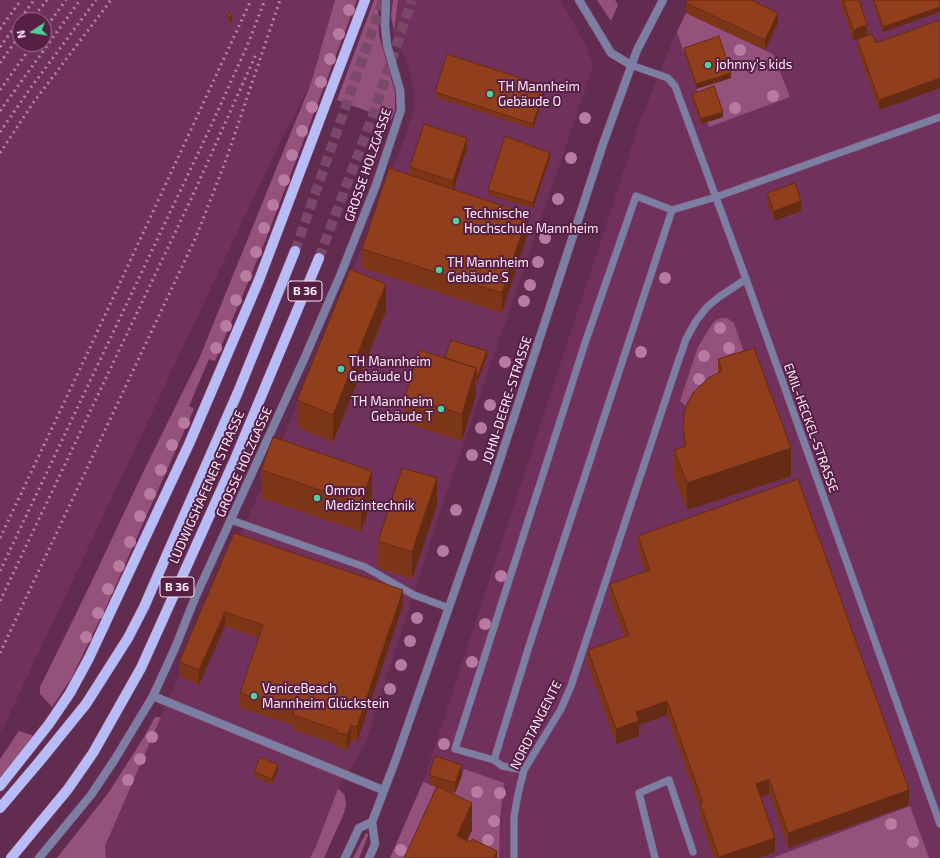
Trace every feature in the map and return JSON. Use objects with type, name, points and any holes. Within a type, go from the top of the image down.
[{"type":"main road","points":[[0,786],[49,724],[70,693],[89,658],[189,444],[259,280],[365,0]]},
{"type":"main road","name":"LUDWIGSHAFENER STRASSE","points":[[0,808],[86,704],[128,638],[144,607],[238,392],[295,251]]},
{"type":"main road","name":"LUDWIGSHAFENER STRASSE","points":[[10,858],[68,789],[93,753],[140,668],[235,460],[319,258]]},
{"type":"street","name":"GROSSE HOLZGASSE","points":[[39,858],[91,795],[154,696],[195,598],[305,357],[342,271],[376,185],[401,110],[400,90],[387,45],[386,0]]},
{"type":"street","points":[[579,0],[611,53],[631,65]]},
{"type":"street","name":"JOHN-DEERE-STRASSE","points":[[369,858],[375,844],[372,822],[396,759],[495,474],[603,144],[637,50],[663,0]]},
{"type":"street","points":[[154,696],[383,790]]},
{"type":"street","points":[[345,858],[360,828],[372,822]]},
{"type":"lane","name":"EMIL-HECKEL-STRASSE","points":[[631,65],[668,78],[675,86],[746,279],[940,824]]},
{"type":"lane","points":[[524,770],[502,766],[494,760],[455,749],[585,343],[636,196],[672,210],[716,197],[940,117]]},
{"type":"lane","points":[[494,760],[530,643],[672,210]]},
{"type":"lane","name":"NORDTANGENTE","points":[[514,858],[514,818],[524,770],[561,709],[575,675],[686,339],[696,321],[708,307],[719,297],[746,279]]},
{"type":"lane","points":[[231,520],[365,567],[414,595],[449,608]]},
{"type":"lane","points":[[655,858],[638,793],[669,780],[693,852]]},
{"type":"shaded area","points":[[0,0],[335,0],[311,83],[280,142],[3,728],[0,731]]},
{"type":"shaded area","points":[[335,0],[357,0],[266,239],[215,361],[209,359],[189,406],[194,409],[107,605],[71,679],[52,707],[40,694],[40,687],[199,359],[311,83]]},
{"type":"shaded area","points":[[374,0],[380,0],[378,9],[379,35],[395,92],[395,111],[391,120],[337,100]]},
{"type":"shaded area","points":[[393,0],[398,0],[394,32],[391,15]]},
{"type":"shaded area","points":[[398,0],[561,0],[586,46],[593,67],[442,507],[365,745],[338,789],[310,858],[106,858],[105,846],[234,548],[276,456],[356,262],[405,137],[413,113],[414,94],[411,76],[405,58],[395,39],[394,32]]},
{"type":"shaded area","points":[[597,0],[615,0],[618,5],[611,21]]},
{"type":"shaded area","points":[[691,0],[940,0],[940,858],[390,858],[423,782],[641,118]]},
{"type":"shaded area","points":[[686,13],[773,54],[790,97],[709,127],[677,32]]},
{"type":"shaded area","points":[[727,318],[734,323],[751,373],[693,412],[680,401],[698,347],[712,324],[716,320]]},
{"type":"shaded area","points":[[155,717],[161,717],[105,846],[106,858],[57,858],[109,792]]},
{"type":"shaded area","points":[[19,731],[34,736],[28,746],[0,777],[0,759]]},
{"type":"shaded area","points":[[464,769],[504,783],[500,818],[499,858],[390,858],[423,782],[455,793]]},
{"type":"shaded area","points":[[338,789],[345,796],[346,805],[344,813],[324,858],[310,858],[316,846]]},
{"type":"shaded area","points":[[910,806],[929,858],[772,858]]},
{"type":"shaded area","points":[[366,833],[368,836],[359,858],[353,858]]},
{"type":"building","points":[[687,0],[751,0],[778,13],[765,40],[686,3]]},
{"type":"building","points":[[843,0],[859,0],[867,25],[853,30]]},
{"type":"building","points":[[874,0],[940,0],[940,7],[883,27]]},
{"type":"building","points":[[229,12],[232,14],[230,18],[227,17]]},
{"type":"building","points":[[940,20],[940,78],[879,100],[857,39],[872,34],[876,43]]},
{"type":"building","name":"johnny's kids","points":[[719,36],[731,73],[696,84],[684,48]]},
{"type":"building","name":"TH Mannheim Gebäude O","points":[[447,54],[545,86],[533,124],[435,92]]},
{"type":"building","points":[[714,86],[723,112],[701,119],[692,94]]},
{"type":"building","points":[[424,124],[467,138],[453,181],[410,167]]},
{"type":"building","points":[[505,136],[550,153],[533,203],[488,190]]},
{"type":"building","points":[[389,168],[528,214],[502,293],[362,249]]},
{"type":"building","points":[[795,183],[801,201],[774,211],[767,193]]},
{"type":"building","name":"TH Mannheim Gebäude U","points":[[350,269],[386,284],[333,415],[297,400]]},
{"type":"building","points":[[451,340],[487,351],[477,378],[476,368],[445,358]]},
{"type":"building","points":[[754,348],[791,448],[687,483],[674,450],[686,446],[683,428],[684,414],[687,404],[693,393],[708,378],[722,371],[718,359]]},
{"type":"building","points":[[419,350],[476,368],[462,414],[405,396]]},
{"type":"building","points":[[273,437],[372,471],[361,504],[261,470]]},
{"type":"building","points":[[402,468],[437,478],[412,552],[378,541]]},
{"type":"building","points":[[798,479],[909,790],[788,833],[769,779],[756,784],[775,838],[719,857],[700,803],[703,803],[667,701],[636,712],[639,721],[616,729],[588,650],[629,635],[610,584],[650,570],[638,536]]},
{"type":"building","points":[[234,533],[403,590],[357,727],[351,725],[347,735],[336,732],[337,730],[293,715],[294,710],[240,693],[263,625],[225,612],[199,670],[179,662]]},
{"type":"building","points":[[435,756],[462,765],[455,783],[429,775]]},
{"type":"building","points":[[260,757],[278,765],[272,779],[254,772]]},
{"type":"building","points":[[437,786],[472,803],[457,836],[471,842],[472,839],[497,851],[493,858],[404,858]]},
{"type":"tunnel","points":[[295,251],[383,0]]},
{"type":"tunnel","points":[[319,258],[373,115],[412,0]]},
{"type":"railway","points":[[0,29],[21,0]]},
{"type":"railway","points":[[0,47],[34,0]]},
{"type":"railway","points":[[37,12],[47,0]]},
{"type":"railway","points":[[52,19],[66,0]]},
{"type":"railway","points":[[0,111],[80,0]]},
{"type":"railway","points":[[0,132],[96,0]]},
{"type":"railway","points":[[0,153],[33,103],[111,0]]},
{"type":"railway","points":[[0,538],[251,0]]},
{"type":"railway","points":[[0,571],[211,126],[247,46],[265,0]]},
{"type":"railway","points":[[0,653],[196,237],[226,160],[280,0]]},
{"type":"railway","points":[[0,63],[12,46]]},
{"type":"railway","points":[[0,90],[27,52]]},
{"type":"railway","points":[[0,601],[192,197],[257,52]]},
{"type":"place","name":"johnny's kids","points":[[708,65]]},
{"type":"place","name":"TH Mannheim Gebäude O","points":[[490,94]]},
{"type":"place","name":"Technische Hochschule Mannheim","points":[[456,221]]},
{"type":"place","name":"TH Mannheim Gebäude S","points":[[439,270]]},
{"type":"place","name":"TH Mannheim Gebäude U","points":[[341,369]]},
{"type":"place","name":"TH Mannheim Gebäude T","points":[[441,409]]},
{"type":"place","name":"Omron Medizintechnik","points":[[317,498]]},
{"type":"place","name":"VeniceBeach Mannheim Glückstein","points":[[254,696]]}]
